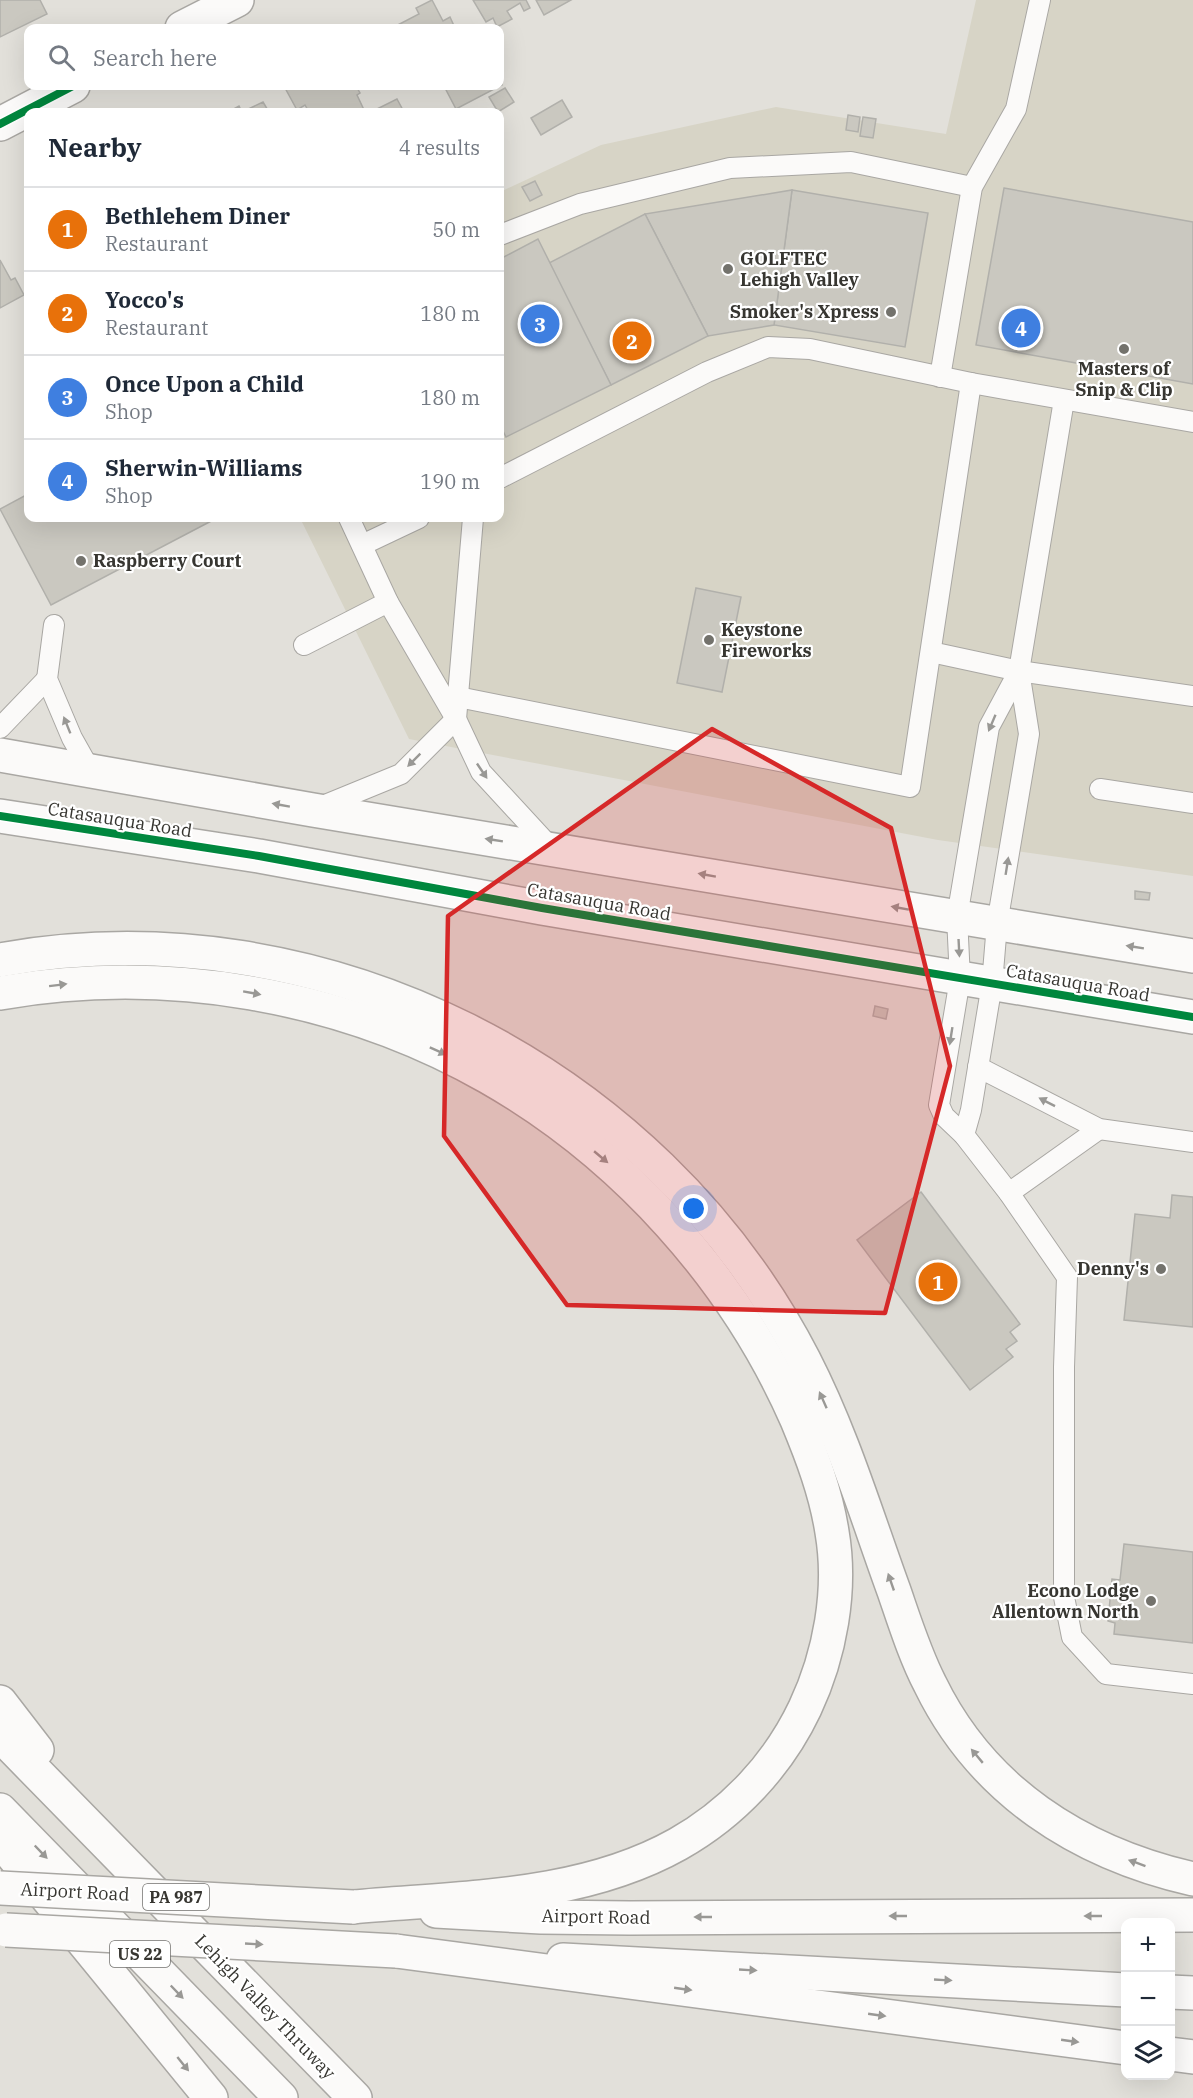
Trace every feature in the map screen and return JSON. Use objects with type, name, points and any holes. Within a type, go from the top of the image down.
[{"type":"main road","points":[[190,24],[237,0]]},
{"type":"main road","points":[[31,108],[65,90]]},
{"type":"main road","points":[[0,124],[24,112]]},
{"type":"main road","points":[[0,755],[313,810],[1193,956]]},
{"type":"main road","name":"Catasauqua Road","points":[[0,816],[259,856],[542,909],[1193,1017]]},
{"type":"main road","points":[[0,960],[66,951],[170,950],[253,960],[325,975],[418,1006],[461,1026],[546,1074],[585,1102],[651,1157],[707,1216],[783,1322],[813,1378],[839,1437],[930,1685],[958,1731],[976,1755],[1018,1798],[1071,1834],[1103,1850],[1193,1879]]},
{"type":"main road","points":[[0,993],[68,984],[120,981],[168,983],[247,992],[316,1007],[362,1021],[406,1037],[489,1078],[565,1128],[599,1155],[628,1181],[681,1238],[732,1303],[754,1339],[775,1374],[809,1449],[833,1534],[835,1586],[828,1642],[812,1694],[799,1720],[769,1767],[749,1790],[728,1810],[676,1845],[637,1863],[585,1880],[522,1892],[353,1907]]},
{"type":"main road","points":[[0,1702],[120,1858]]},
{"type":"main road","name":"Lehigh Valley Thruway","points":[[0,1735],[355,2098]]},
{"type":"main road","name":"US 22","points":[[0,1810],[281,2098]]},
{"type":"main road","points":[[0,1840],[211,2098]]},
{"type":"main road","name":"Airport Road","points":[[0,1888],[574,1917],[1193,1915]]},
{"type":"main road","points":[[2,1930],[1121,1990]]},
{"type":"main road","points":[[396,1951],[1121,2047]]},
{"type":"main road","points":[[1175,1992],[1193,1993]]},
{"type":"main road","points":[[1175,2055],[1193,2057]]},
{"type":"lane","points":[[940,377],[972,188],[1016,109],[1040,0]]},
{"type":"lane","points":[[504,233],[580,204],[730,168],[851,162],[972,188]]},
{"type":"lane","points":[[504,476],[708,372],[768,347],[810,349],[971,383],[1193,422]]},
{"type":"lane","points":[[458,697],[910,787],[971,383]]},
{"type":"lane","points":[[1064,400],[1019,672],[1029,734],[998,924],[976,981],[939,1106],[944,1116],[964,1135],[1009,1193],[1067,1277],[1064,1367],[1064,1597],[1072,1637],[1106,1674],[1193,1684]]},
{"type":"lane","points":[[351,522],[388,602],[456,719],[481,772],[552,849]]},
{"type":"lane","points":[[362,545],[411,522]]},
{"type":"lane","points":[[313,810],[401,774],[456,719],[472,522]]},
{"type":"lane","points":[[304,645],[388,602]]},
{"type":"lane","points":[[54,625],[47,679],[72,738],[90,770]]},
{"type":"lane","points":[[930,652],[1019,672],[1193,696]]},
{"type":"lane","points":[[964,1135],[971,1110],[978,1067],[976,981],[957,917],[989,727],[1019,672]]},
{"type":"lane","points":[[0,728],[47,679]]},
{"type":"lane","points":[[1100,789],[1193,803]]},
{"type":"lane","points":[[978,1067],[1099,1129],[1193,1142]]},
{"type":"lane","points":[[1009,1193],[1099,1129]]},
{"type":"highlighted area","points":[[712,729],[891,828],[950,1066],[885,1313],[567,1305],[444,1136],[448,916]]},
{"type":"shaded area","points":[[976,0],[1193,0],[1193,876],[938,840],[409,739],[302,522],[504,522],[504,190],[601,145],[776,107],[946,134]]},
{"type":"building","points":[[0,0],[40,0],[47,14],[0,37]]},
{"type":"building","points":[[432,0],[443,21],[450,17],[453,24],[400,24],[419,14],[416,8]]},
{"type":"building","points":[[473,0],[526,0],[530,8],[524,11],[520,3],[507,11],[512,19],[503,24],[496,24],[493,18],[486,22]]},
{"type":"building","points":[[536,0],[571,0],[544,15]]},
{"type":"building","points":[[504,89],[514,102],[504,108],[496,108],[489,97]]},
{"type":"building","points":[[286,90],[358,90],[360,93],[357,95],[363,108],[307,108],[305,105],[296,108]]},
{"type":"building","points":[[446,90],[492,90],[458,108],[455,108]]},
{"type":"building","points":[[397,99],[402,108],[379,108]]},
{"type":"building","points":[[562,100],[572,117],[541,135],[531,118]]},
{"type":"building","points":[[263,102],[267,108],[250,108]]},
{"type":"building","points":[[848,115],[860,117],[858,132],[846,130]]},
{"type":"building","points":[[863,117],[876,119],[873,138],[860,136]]},
{"type":"building","points":[[535,181],[542,195],[530,201],[522,187]]},
{"type":"building","points":[[1004,188],[1193,222],[1193,384],[976,345]]},
{"type":"building","points":[[792,190],[928,213],[905,347],[774,325]]},
{"type":"building","name":"GOLFTEC Lehigh Valley","points":[[792,190],[774,325],[708,336],[645,214]]},
{"type":"building","points":[[645,214],[708,336],[611,385],[549,263]]},
{"type":"building","points":[[538,239],[611,385],[506,437],[504,433],[504,257]]},
{"type":"building","points":[[0,260],[11,280],[15,278],[24,295],[0,308]]},
{"type":"building","name":"Raspberry Court","points":[[24,496],[24,522],[209,522],[51,605],[0,509]]},
{"type":"building","name":"Keystone Fireworks","points":[[696,588],[741,597],[722,692],[677,683]]},
{"type":"building","points":[[1135,891],[1150,893],[1149,900],[1135,899]]},
{"type":"building","points":[[875,1006],[888,1009],[886,1019],[873,1016]]},
{"type":"building","points":[[921,1192],[1020,1324],[1010,1332],[1017,1341],[1006,1349],[1013,1357],[970,1390],[857,1240]]},
{"type":"building","name":"Denny's","points":[[1172,1195],[1193,1197],[1193,1327],[1124,1320],[1135,1214],[1170,1218]]},
{"type":"building","name":"Econo Lodge Allentown North","points":[[1124,1544],[1193,1552],[1193,1643],[1114,1634],[1115,1623],[1108,1621],[1112,1579],[1120,1580]]},
{"type":"cycle path","points":[[31,108],[65,90]]},
{"type":"cycle path","points":[[0,124],[24,112]]},
{"type":"cycle path","points":[[0,816],[259,856],[542,908],[1193,1017]]},
{"type":"place","name":"GOLFTEC Lehigh Valley","points":[[728,269]]},
{"type":"place","name":"Smoker's Xpress","points":[[891,312]]},
{"type":"place","name":"Once Upon a Child","points":[[540,324]]},
{"type":"place","name":"Sherwin-Williams","points":[[1021,328]]},
{"type":"place","name":"Yocco's","points":[[632,341]]},
{"type":"place","name":"Masters of Snip & Clip","points":[[1124,349]]},
{"type":"place","name":"Raspberry Court","points":[[81,561]]},
{"type":"place","name":"Keystone Fireworks","points":[[709,640]]},
{"type":"place","name":"Denny's","points":[[1161,1269]]},
{"type":"place","name":"Bethlehem Diner","points":[[938,1282]]},
{"type":"place","name":"Econo Lodge Allentown North","points":[[1151,1601]]}]
